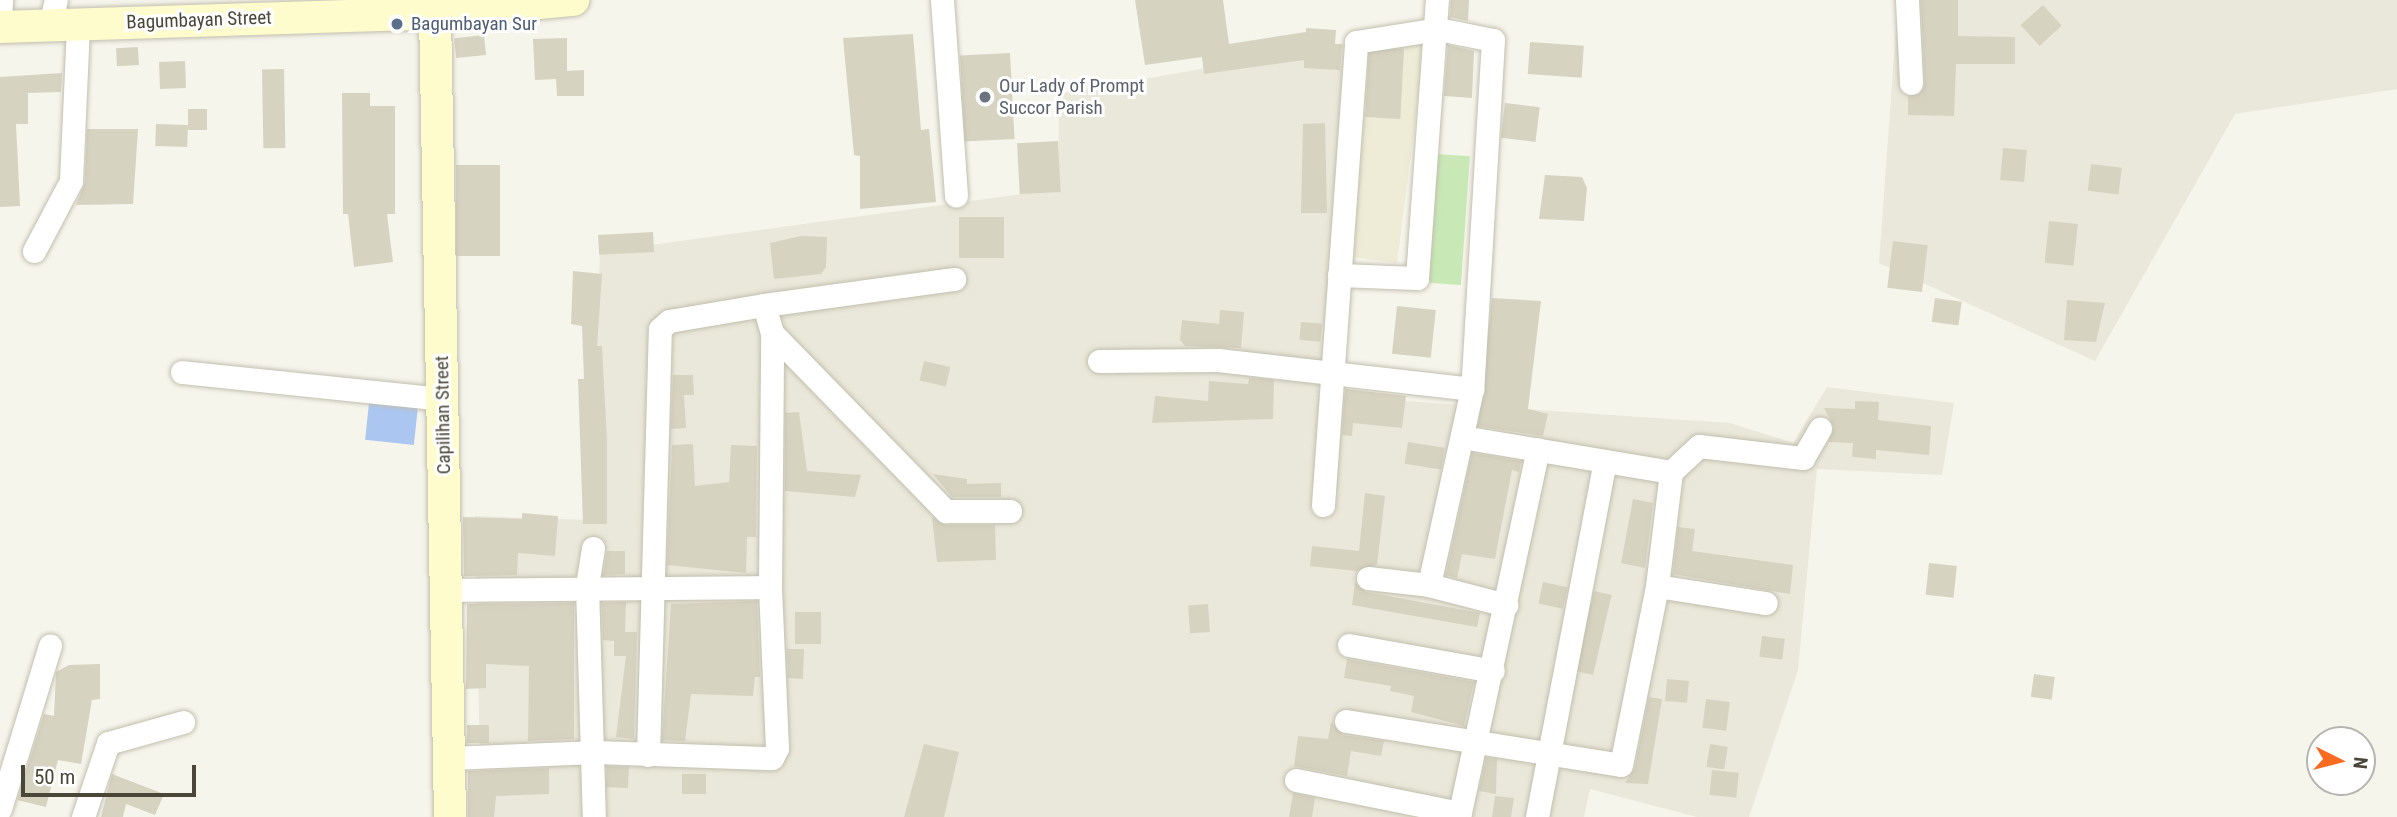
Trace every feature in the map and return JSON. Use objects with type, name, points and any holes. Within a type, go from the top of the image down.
[{"type":"street","points":[[0,16],[1,0]]},
{"type":"street","name":"Bagumbayan Street","points":[[0,27],[61,16],[525,5],[573,0]]},
{"type":"street","points":[[942,0],[956,196]]},
{"type":"street","points":[[1339,275],[1417,278],[1438,29],[1437,0]]},
{"type":"street","points":[[1907,0],[1911,83]]},
{"type":"street","name":"Capilihan Street","points":[[431,6],[443,399],[450,817]]},
{"type":"street","points":[[34,251],[71,181],[61,16]]},
{"type":"street","points":[[1323,505],[1356,42],[1438,29],[1493,40],[1472,389],[1429,584]]},
{"type":"street","points":[[648,755],[660,329],[668,321],[954,279]]},
{"type":"street","points":[[449,758],[596,752],[772,758],[777,748],[770,587],[772,333],[764,305]]},
{"type":"street","points":[[772,333],[946,510],[1010,511]]},
{"type":"street","points":[[1099,361],[1218,360],[1334,371],[1472,389]]},
{"type":"street","points":[[182,372],[443,399]]},
{"type":"street","points":[[1346,721],[1550,757],[1621,765],[1657,586],[1671,472],[1699,446],[1803,458],[1820,428]]},
{"type":"street","points":[[1462,437],[1671,472]]},
{"type":"street","points":[[1296,780],[1459,815],[1493,671],[1538,449]]},
{"type":"street","points":[[1537,817],[1605,461]]},
{"type":"street","points":[[593,548],[587,586],[596,752],[594,817]]},
{"type":"street","points":[[1368,578],[1429,584],[1506,605]]},
{"type":"street","points":[[446,590],[587,586],[770,587]]},
{"type":"street","points":[[1657,586],[1766,603]]},
{"type":"street","points":[[0,809],[50,645]]},
{"type":"street","points":[[1349,645],[1493,671]]},
{"type":"street","points":[[83,817],[108,743],[183,722]]},
{"type":"shaded area","points":[[1898,0],[2397,0],[2397,89],[2235,114],[2095,361],[1879,263]]},
{"type":"shaded area","points":[[1426,39],[1397,263],[1344,256],[1358,45]]},
{"type":"shaded area","points":[[1355,42],[1318,395],[1730,423],[1793,443],[1827,387],[1954,403],[1942,475],[1817,469],[1798,670],[1749,817],[1697,817],[1590,789],[1584,817],[481,817],[475,516],[591,520],[600,252],[1058,189],[1059,94]]},
{"type":"green space","points":[[1422,153],[1470,156],[1461,285],[1413,282]]},
{"type":"water","points":[[369,403],[418,408],[414,445],[365,440]]},
{"type":"building","points":[[1135,0],[1223,0],[1229,44],[1306,32],[1306,28],[1336,30],[1335,44],[1342,44],[1340,70],[1304,68],[1304,60],[1204,74],[1202,57],[1145,65]]},
{"type":"building","points":[[1451,0],[1469,0],[1468,21],[1450,17]]},
{"type":"building","points":[[1921,0],[1958,0],[1958,36],[2015,37],[2015,64],[1956,64],[1954,116],[1908,115],[1908,96],[1919,94],[1925,83]]},
{"type":"building","points":[[2043,5],[2062,26],[2039,46],[2021,25]]},
{"type":"building","points":[[913,34],[921,130],[929,129],[936,202],[860,209],[860,156],[854,155],[843,38]]},
{"type":"building","points":[[484,35],[486,55],[456,58],[454,38]]},
{"type":"building","points":[[567,38],[567,71],[584,70],[584,96],[557,96],[556,79],[535,80],[533,39]]},
{"type":"building","points":[[1530,42],[1584,46],[1582,78],[1528,74]]},
{"type":"building","points":[[1448,45],[1474,51],[1472,98],[1444,96]]},
{"type":"building","points":[[138,47],[139,65],[117,66],[116,48]]},
{"type":"building","points":[[1369,47],[1404,49],[1400,119],[1365,117]]},
{"type":"building","name":"Our Lady of Prompt Succor Parish","points":[[1010,53],[1015,139],[965,141],[960,56]]},
{"type":"building","points":[[185,61],[186,88],[160,89],[159,62]]},
{"type":"building","points":[[262,69],[284,69],[285,148],[263,148]]},
{"type":"building","points":[[62,73],[61,92],[28,93],[28,124],[16,124],[20,206],[0,207],[0,77]]},
{"type":"building","points":[[342,93],[370,93],[370,106],[395,106],[395,214],[387,214],[393,262],[354,267],[348,214],[343,214]]},
{"type":"building","points":[[1505,103],[1540,107],[1535,142],[1501,138]]},
{"type":"building","points":[[188,109],[207,109],[207,130],[188,130]]},
{"type":"building","points":[[1325,123],[1327,213],[1301,213],[1303,124]]},
{"type":"building","points":[[156,124],[188,125],[187,147],[155,146]]},
{"type":"building","points":[[87,129],[138,129],[133,204],[76,205],[85,182]]},
{"type":"building","points":[[1058,141],[1061,192],[1020,194],[1017,143]]},
{"type":"building","points":[[2003,148],[2027,150],[2024,182],[2000,180]]},
{"type":"building","points":[[2091,164],[2122,168],[2118,195],[2088,191]]},
{"type":"building","points":[[456,165],[500,165],[500,256],[456,256]]},
{"type":"building","points":[[1545,175],[1582,177],[1587,188],[1584,221],[1539,219]]},
{"type":"building","points":[[959,217],[1004,217],[1004,258],[959,258]]},
{"type":"building","points":[[2049,221],[2078,224],[2073,266],[2045,263]]},
{"type":"building","points":[[653,232],[654,252],[599,255],[598,235]]},
{"type":"building","points":[[801,236],[827,237],[826,267],[821,274],[774,279],[770,243]]},
{"type":"building","points":[[1893,241],[1928,245],[1922,292],[1887,288]]},
{"type":"building","points":[[573,271],[602,274],[597,346],[602,346],[607,441],[607,524],[583,524],[578,379],[584,379],[582,326],[571,324]]},
{"type":"building","points":[[1492,298],[1541,301],[1528,409],[1548,414],[1543,436],[1478,426]]},
{"type":"building","points":[[1935,298],[1962,302],[1958,326],[1932,322]]},
{"type":"building","points":[[2067,300],[2105,303],[2096,342],[2064,340]]},
{"type":"building","points":[[1397,306],[1436,310],[1431,358],[1392,354]]},
{"type":"building","points":[[1220,310],[1244,312],[1241,348],[1185,346],[1180,340],[1182,320],[1219,324]]},
{"type":"building","points":[[1301,322],[1322,324],[1320,342],[1299,340]]},
{"type":"building","points":[[924,361],[950,367],[946,387],[920,380]]},
{"type":"building","points":[[673,375],[693,375],[694,395],[684,395],[686,428],[671,429]]},
{"type":"building","points":[[1249,378],[1274,380],[1273,419],[1152,423],[1155,396],[1208,401],[1209,381],[1248,384]]},
{"type":"building","points":[[1345,389],[1406,396],[1402,428],[1353,423],[1352,436],[1342,435]]},
{"type":"building","points":[[1855,401],[1879,402],[1878,420],[1931,426],[1929,455],[1876,450],[1876,459],[1852,457],[1853,443],[1828,442],[1834,427],[1824,408],[1855,409]]},
{"type":"building","points":[[799,412],[807,471],[861,475],[855,497],[785,491],[785,413]]},
{"type":"building","points":[[1408,442],[1445,448],[1441,470],[1405,464]]},
{"type":"building","points":[[693,444],[695,486],[729,482],[731,445],[757,446],[756,537],[747,537],[746,573],[667,565],[672,445]]},
{"type":"building","points":[[1472,453],[1521,461],[1519,472],[1512,470],[1495,559],[1462,554],[1457,578],[1446,575]]},
{"type":"building","points":[[933,474],[967,479],[967,484],[1001,483],[1001,497],[952,497]]},
{"type":"building","points":[[1365,493],[1385,496],[1377,565],[1356,571],[1310,566],[1312,546],[1359,551]]},
{"type":"building","points":[[1633,499],[1653,503],[1645,568],[1621,563]]},
{"type":"building","points":[[522,513],[558,516],[555,556],[518,553],[517,575],[464,576],[463,517],[522,519]]},
{"type":"building","points":[[932,517],[945,525],[995,525],[996,560],[937,562]]},
{"type":"building","points":[[1678,527],[1695,529],[1692,551],[1793,565],[1790,594],[1673,574]]},
{"type":"building","points":[[607,551],[625,551],[625,574],[603,575]]},
{"type":"building","points":[[1929,563],[1957,566],[1954,598],[1926,595]]},
{"type":"building","points":[[1355,582],[1366,592],[1480,613],[1477,627],[1352,605]]},
{"type":"building","points":[[1543,582],[1567,587],[1563,609],[1538,604]]},
{"type":"building","points":[[1594,591],[1612,595],[1593,675],[1576,671]]},
{"type":"building","points":[[757,601],[760,677],[755,677],[753,696],[691,694],[685,741],[662,740],[671,604]]},
{"type":"building","points":[[626,602],[625,632],[637,632],[634,739],[616,737],[626,656],[614,656],[614,641],[603,640],[602,603]]},
{"type":"building","points":[[574,603],[574,739],[528,741],[529,666],[486,664],[486,688],[466,689],[467,604]]},
{"type":"building","points":[[1208,604],[1210,632],[1190,633],[1188,605]]},
{"type":"building","points":[[795,612],[821,612],[821,644],[795,644]]},
{"type":"building","points":[[1762,636],[1785,639],[1782,660],[1759,657]]},
{"type":"building","points":[[787,649],[804,649],[803,679],[788,678]]},
{"type":"building","points":[[1347,659],[1474,682],[1464,726],[1411,712],[1414,696],[1390,691],[1391,686],[1344,678]]},
{"type":"building","points":[[100,664],[100,699],[92,700],[81,764],[58,760],[46,807],[17,800],[44,714],[54,716],[56,672],[69,665]]},
{"type":"building","points":[[2034,674],[2055,677],[2052,700],[2031,697]]},
{"type":"building","points":[[1667,679],[1689,681],[1687,703],[1665,701]]},
{"type":"building","points":[[1649,697],[1662,699],[1648,784],[1625,783],[1635,768]]},
{"type":"building","points":[[1706,699],[1730,702],[1726,731],[1702,728]]},
{"type":"building","points":[[1331,722],[1343,735],[1384,741],[1381,756],[1351,751],[1347,776],[1294,766],[1298,736],[1328,739]]},
{"type":"building","points":[[467,725],[489,725],[489,743],[467,743]]},
{"type":"building","points":[[924,744],[959,752],[944,817],[904,817]]},
{"type":"building","points":[[1710,744],[1728,747],[1724,770],[1706,767]]},
{"type":"building","points":[[1486,758],[1497,759],[1496,794],[1479,791]]},
{"type":"building","points":[[607,766],[629,767],[628,788],[606,787]]},
{"type":"building","points":[[549,768],[549,794],[496,796],[494,817],[468,817],[468,771]]},
{"type":"building","points":[[1712,770],[1739,773],[1736,798],[1709,795]]},
{"type":"building","points":[[112,774],[164,794],[155,815],[126,804],[123,817],[101,817]]},
{"type":"building","points":[[682,774],[706,774],[706,794],[682,794]]},
{"type":"building","points":[[1293,793],[1315,798],[1312,817],[1289,817]]},
{"type":"building","points":[[1495,796],[1514,798],[1511,817],[1492,817]]},
{"type":"place","name":"Bagumbayan Sur","points":[[397,24]]},
{"type":"place","name":"Our Lady of Prompt Succor Parish","points":[[985,97]]}]
